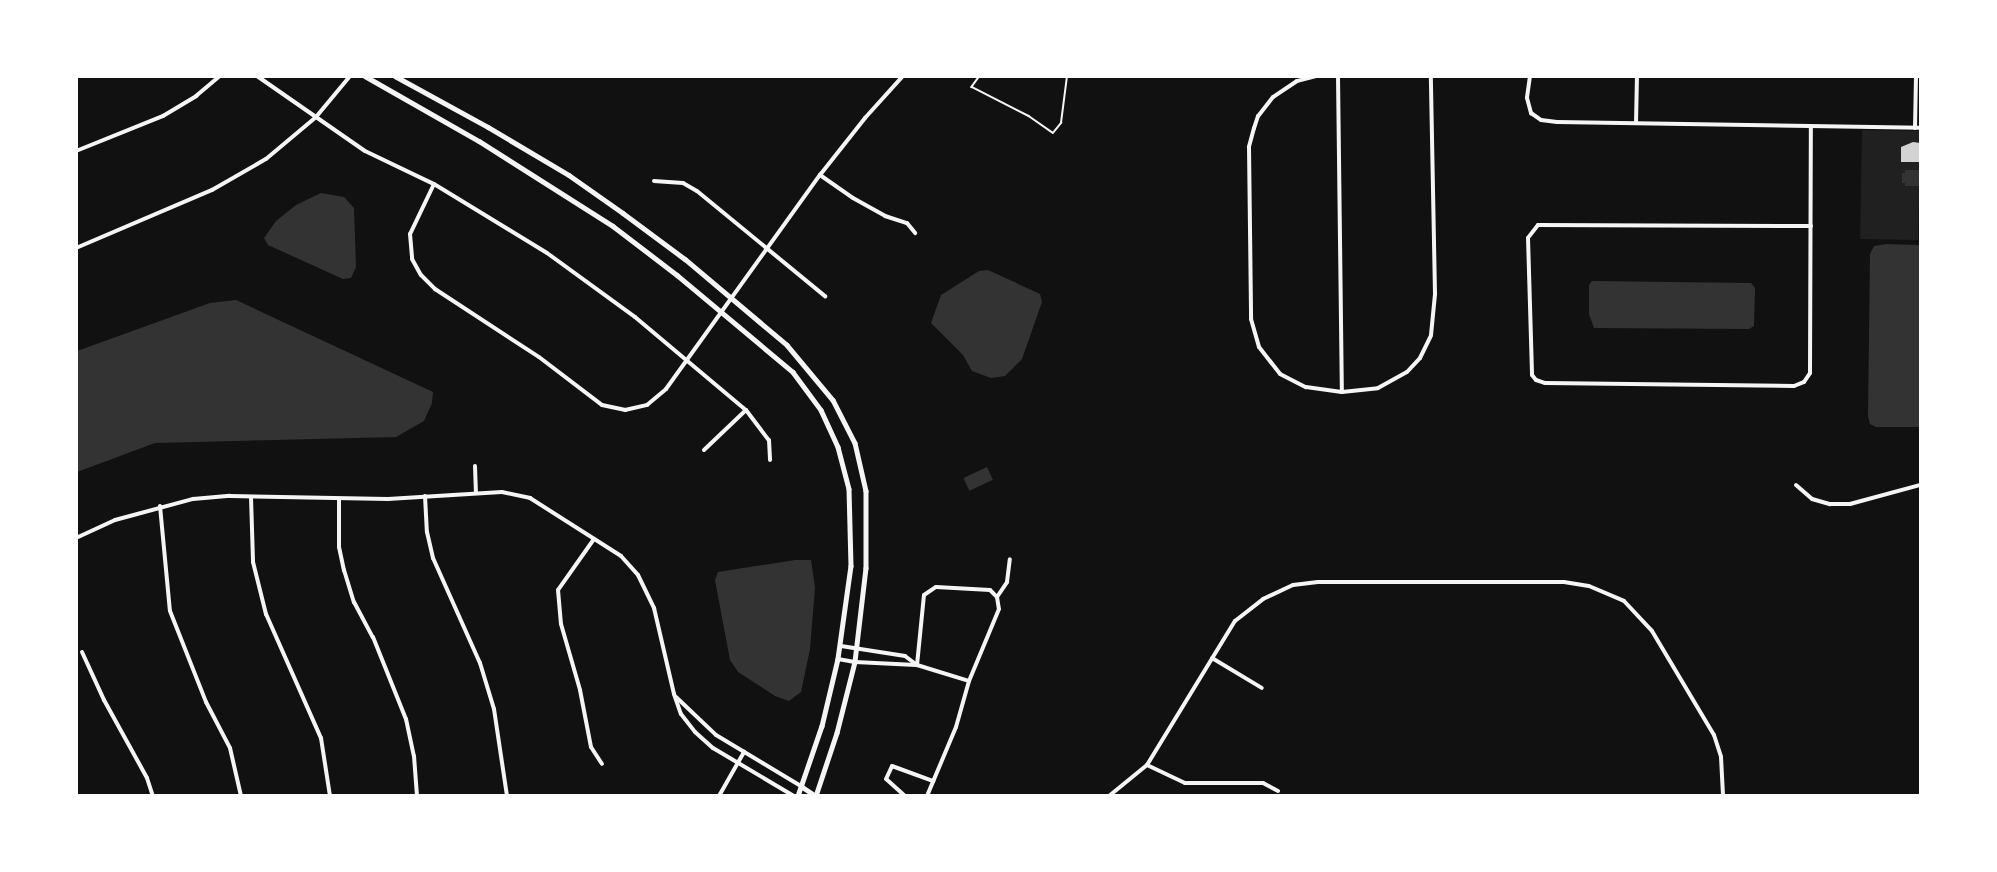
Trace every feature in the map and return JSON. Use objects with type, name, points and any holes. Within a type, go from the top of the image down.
[{"type":"street","points":[[76,151],[163,116],[196,96],[220,76]]},
{"type":"street","points":[[257,76],[365,151],[434,184],[547,253],[635,316],[747,410],[769,440],[770,460]]},
{"type":"street","points":[[76,248],[212,190],[266,159],[316,117],[350,76]]},
{"type":"street","points":[[76,538],[114,520],[160,506],[193,500],[251,497],[425,496],[476,492],[502,492],[530,498],[621,556],[632,568],[654,608],[674,694],[681,714],[695,732],[714,748],[796,795],[822,726],[841,646],[851,566],[852,526],[849,489],[838,447],[821,410],[793,372],[723,312],[613,226],[556,187],[365,76]]},
{"type":"street","points":[[395,76],[488,127],[569,176],[685,259],[806,365],[833,400],[855,443],[866,491],[868,526],[857,649],[837,733],[816,795],[744,752],[700,721],[674,694]]},
{"type":"street","points":[[434,184],[410,234],[412,259],[421,275],[435,289],[539,357],[602,405],[625,410],[647,405],[666,389],[689,360],[766,248],[820,175],[865,118],[903,76]]},
{"type":"street","points":[[1316,76],[1297,81],[1273,97],[1258,116],[1254,128],[1249,147],[1251,319],[1259,347],[1280,374],[1306,387],[1342,392],[1378,388],[1402,375],[1420,358],[1431,334],[1435,294],[1431,76]]},
{"type":"street","points":[[1338,76],[1342,392]]},
{"type":"street","points":[[1530,76],[1527,98],[1532,112],[1541,120],[1918,128],[1916,76]]},
{"type":"street","points":[[1636,123],[1637,76]]},
{"type":"street","points":[[1811,126],[1811,226],[1810,373],[1804,382],[1794,386],[1545,383],[1536,380],[1532,375],[1528,238],[1538,225],[1811,226]]},
{"type":"street","points":[[820,175],[853,198],[885,216],[907,223],[915,233]]},
{"type":"street","points":[[654,181],[683,183],[698,191],[825,296]]},
{"type":"street","points":[[704,450],[747,410]]},
{"type":"street","points":[[475,466],[476,492]]},
{"type":"street","points":[[1796,485],[1812,499],[1830,504],[1850,504],[1920,485]]},
{"type":"street","points":[[425,496],[427,532],[433,558],[480,663],[494,709],[507,795]]},
{"type":"street","points":[[251,497],[253,562],[266,614],[321,738],[330,795]]},
{"type":"street","points":[[339,498],[339,547],[344,570],[354,602],[373,637],[406,718],[414,756],[417,795]]},
{"type":"street","points":[[160,506],[170,611],[206,702],[230,748],[242,795]]},
{"type":"street","points":[[594,539],[558,590],[561,624],[580,690],[591,747],[602,764]]},
{"type":"street","points":[[997,597],[1007,582],[1010,559]]},
{"type":"street","points":[[1109,795],[1147,765],[1235,621],[1263,599],[1293,585],[1337,582],[1564,582],[1589,586],[1624,601],[1652,631],[1714,735],[1721,757],[1723,795]]},
{"type":"street","points":[[917,665],[924,595],[936,587],[990,590],[997,597],[999,609],[969,681],[956,727],[927,795]]},
{"type":"street","points":[[841,646],[905,656],[917,665]]},
{"type":"street","points":[[82,652],[104,700],[147,778],[153,795]]},
{"type":"street","points":[[1212,657],[1262,688]]},
{"type":"street","points":[[838,659],[917,665],[969,681]]},
{"type":"street","points":[[719,795],[744,752]]},
{"type":"street","points":[[1147,765],[1185,783],[1263,783],[1278,790]]},
{"type":"street","points":[[905,795],[886,779],[892,766],[933,781]]},
{"type":"lane","points":[[980,76],[972,87],[1029,116],[1053,133],[1061,123],[1067,76]]},
{"type":"shaded area","points":[[1862,130],[1920,131],[1918,240],[1860,239]]},
{"type":"shaded area","points":[[1905,170],[1920,170],[1920,186],[1905,186],[1905,183],[1902,183],[1902,173],[1905,173]]},
{"type":"shaded area","points":[[321,193],[344,197],[354,208],[356,267],[351,278],[343,279],[268,245],[264,238],[276,221],[296,205]]},
{"type":"shaded area","points":[[1920,245],[1920,427],[1876,427],[1870,424],[1868,416],[1870,254],[1874,246]]},
{"type":"shaded area","points":[[988,270],[1040,294],[1042,302],[1022,359],[1005,376],[991,378],[972,371],[963,355],[931,323],[941,295],[979,271]]},
{"type":"shaded area","points":[[1592,281],[1751,283],[1755,288],[1754,326],[1749,329],[1594,328],[1589,314],[1589,285]]},
{"type":"shaded area","points":[[236,300],[433,392],[432,403],[424,421],[396,437],[155,443],[77,472],[77,351],[210,303]]},
{"type":"shaded area","points":[[987,467],[993,480],[969,491],[963,478]]},
{"type":"shaded area","points":[[795,560],[811,560],[815,588],[810,649],[801,692],[789,701],[775,696],[738,672],[730,660],[715,580],[718,572]]},
{"type":"building","points":[[1913,142],[1920,143],[1920,162],[1901,162],[1901,147]]}]
